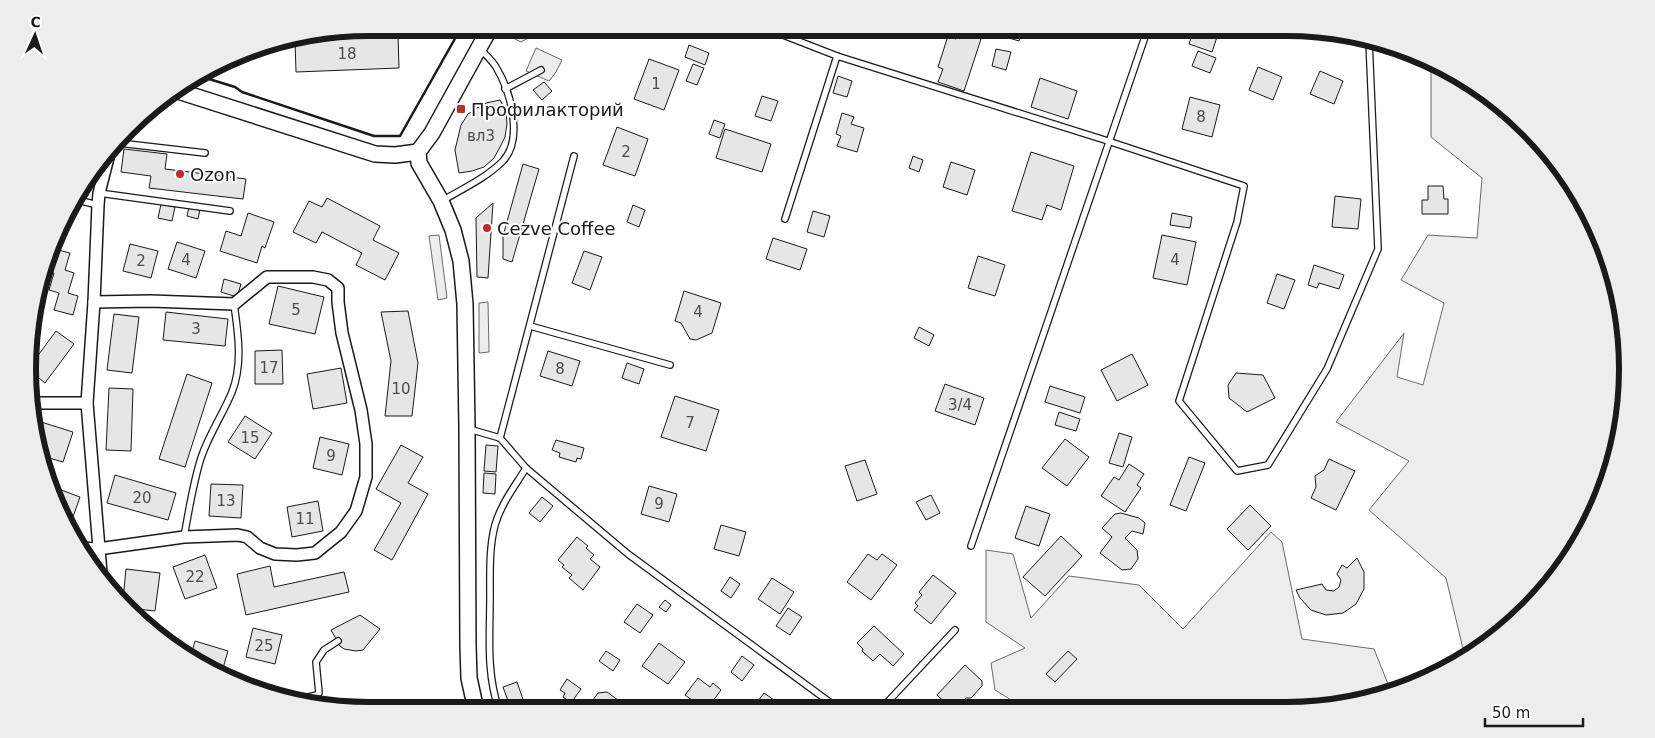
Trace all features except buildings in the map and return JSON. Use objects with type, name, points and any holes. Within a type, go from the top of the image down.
[{"type":"street","points":[[474,702],[469,678],[468,646],[465,304],[461,261],[453,230],[441,201],[423,172],[419,163],[418,152],[432,133],[485,38]]},
{"type":"street","points":[[183,93],[375,154],[395,155],[418,152]]},
{"type":"street","points":[[100,565],[87,403],[94,302],[98,199],[106,164]]},
{"type":"street","points":[[89,548],[98,549],[184,536],[238,535],[247,537],[260,548],[275,554],[297,555],[315,553],[341,532],[356,511],[366,477],[366,444],[361,410],[342,333],[338,288],[328,280],[313,277],[267,277],[234,304],[151,301],[94,302]]},
{"type":"street","points":[[38,403],[87,403]]},
{"type":"lane","points":[[786,36],[837,56],[1244,186],[1238,222],[1179,401],[1238,471],[1268,465],[1327,369],[1378,249],[1369,47]]},
{"type":"lane","points":[[971,546],[1145,36]]},
{"type":"lane","points":[[441,201],[491,171],[504,159],[511,146],[514,130],[513,115],[485,38]]},
{"type":"lane","points":[[785,219],[837,56]]},
{"type":"lane","points":[[505,89],[541,70]]},
{"type":"lane","points":[[125,144],[205,153]]},
{"type":"lane","points":[[500,438],[574,156]]},
{"type":"lane","points":[[83,199],[230,211]]},
{"type":"lane","points":[[184,536],[201,458],[208,439],[233,390],[239,362],[238,329],[234,304]]},
{"type":"lane","points":[[530,326],[670,365]]},
{"type":"lane","points":[[467,428],[500,438],[526,468],[628,554],[829,702]]},
{"type":"lane","points":[[496,702],[489,664],[492,554],[495,526],[501,509],[526,468]]},
{"type":"lane","points":[[888,702],[955,630]]},
{"type":"lane","points":[[311,696],[319,693],[316,662],[324,650],[338,641]]},
{"type":"shaded area","points":[[512,36],[529,36],[521,42]]},
{"type":"shaded area","points":[[536,48],[562,60],[549,81],[526,71]]},
{"type":"shaded area","points":[[1431,70],[1471,92],[1489,105],[1536,150],[1563,184],[1593,242],[1601,262],[1612,304],[1618,347],[1618,391],[1612,434],[1601,476],[1584,516],[1563,554],[1536,588],[1489,633],[1463,650],[1446,578],[1369,510],[1409,461],[1336,422],[1404,333],[1397,377],[1423,385],[1444,303],[1401,280],[1428,235],[1477,238],[1482,178],[1431,137]]},
{"type":"shaded area","points":[[439,235],[447,298],[438,300],[429,236]]},
{"type":"shaded area","points":[[488,302],[489,352],[479,353],[479,303]]},
{"type":"shaded area","points":[[1271,532],[1282,542],[1302,639],[1374,649],[1389,685],[1329,699],[1286,702],[1014,702],[995,690],[991,663],[1025,648],[986,622],[986,550],[1013,554],[1031,618],[1069,576],[1139,585],[1183,629]]},
{"type":"wall","points":[[208,79],[374,136],[400,136],[456,36]]},
{"type":"place","name":"Профилакторий","points":[[461,109]]},
{"type":"place","name":"Ozon","points":[[180,174]]},
{"type":"place","name":"Cezve Coffee","points":[[487,228]]}]
